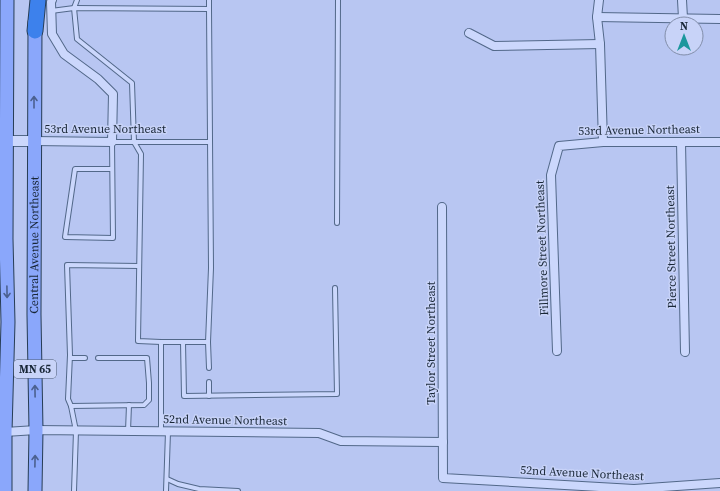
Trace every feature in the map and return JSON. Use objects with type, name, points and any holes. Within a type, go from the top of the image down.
[{"type":"highway","points":[[35,31],[38,0]]},
{"type":"main road","name":"MN 65","points":[[5,491],[2,431],[4,322],[3,141],[7,0]]},
{"type":"main road","name":"Central Avenue Northeast","points":[[35,0],[35,491]]},
{"type":"street","points":[[52,0],[52,34],[64,54],[98,79],[113,94],[112,142]]},
{"type":"street","points":[[598,0],[597,17],[600,44],[603,142]]},
{"type":"street","points":[[682,0],[683,16]]},
{"type":"street","points":[[597,17],[664,18]]},
{"type":"street","points":[[704,19],[720,19]]},
{"type":"street","points":[[469,33],[494,46],[600,44]]},
{"type":"street","name":"53rd Avenue Northeast","points":[[3,141],[112,142]]},
{"type":"street","name":"53rd Avenue Northeast","points":[[559,146],[603,142],[720,142]]},
{"type":"street","name":"Pierce Street Northeast","points":[[681,142],[685,352]]},
{"type":"street","name":"Fillmore Street Northeast","points":[[557,351],[551,175],[559,146]]},
{"type":"street","name":"Taylor Street Northeast","points":[[442,207],[443,478]]},
{"type":"street","name":"52nd Avenue Northeast","points":[[2,431],[36,430],[319,433],[341,441],[443,442]]},
{"type":"street","name":"52nd Avenue Northeast","points":[[443,478],[634,489],[720,483]]},
{"type":"lane","points":[[77,0],[74,8],[77,39],[132,83],[134,142],[141,154],[138,342],[208,342]]},
{"type":"lane","points":[[209,0],[211,268],[208,342],[209,368]]},
{"type":"lane","points":[[337,223],[338,0]]},
{"type":"lane","points":[[51,11],[74,8],[209,9]]},
{"type":"lane","points":[[112,142],[113,238],[66,237],[75,169],[112,169]]},
{"type":"lane","name":"53rd Avenue Northeast","points":[[112,142],[210,142]]},
{"type":"lane","points":[[74,491],[76,431],[72,406],[68,399],[70,358],[67,265],[139,266]]},
{"type":"lane","points":[[183,342],[184,396],[336,394],[335,288]]},
{"type":"lane","points":[[161,342],[167,479],[166,491]]},
{"type":"lane","points":[[70,358],[85,358]]},
{"type":"lane","points":[[72,406],[144,405],[149,400],[147,358],[98,358]]},
{"type":"lane","points":[[209,382],[209,396]]},
{"type":"lane","points":[[128,432],[129,405]]},
{"type":"lane","points":[[167,479],[178,484],[199,489],[238,491]]}]
